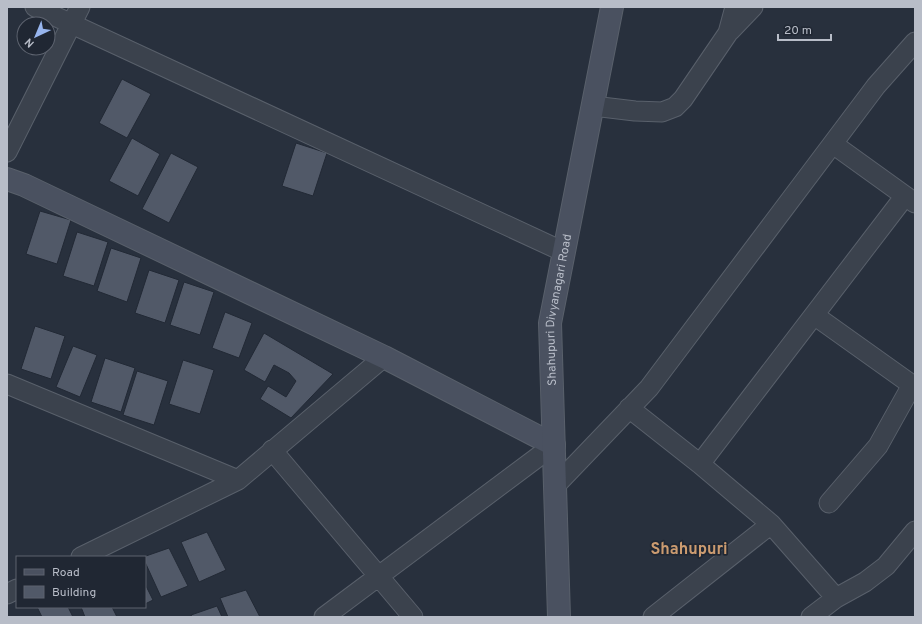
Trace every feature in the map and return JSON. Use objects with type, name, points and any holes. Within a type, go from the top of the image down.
[{"type":"main road","name":"Shahupuri Divyanagari Road","points":[[559,617],[550,323],[612,7]]},
{"type":"main road","points":[[7,179],[24,185],[384,357],[554,445]]},
{"type":"street","points":[[35,7],[564,252]]},
{"type":"street","points":[[7,152],[80,7]]},
{"type":"street","points":[[728,33],[735,7]]},
{"type":"street","points":[[593,106],[636,111],[662,112],[675,107],[683,100],[728,33],[752,7]]},
{"type":"street","points":[[555,486],[649,388],[834,144],[876,86],[915,42]]},
{"type":"street","points":[[700,464],[814,315],[910,199],[834,144]]},
{"type":"street","points":[[814,315],[914,386],[878,446],[829,503]]},
{"type":"street","points":[[83,556],[238,480],[384,357]]},
{"type":"street","points":[[7,384],[238,480]]},
{"type":"street","points":[[629,408],[700,464],[771,524],[836,598]]},
{"type":"street","points":[[324,617],[554,445]]},
{"type":"street","points":[[272,450],[413,617]]},
{"type":"street","points":[[653,617],[771,524]]},
{"type":"street","points":[[810,617],[836,598],[865,582],[886,566],[915,531]]},
{"type":"street","points":[[7,594],[16,590]]},
{"type":"building","points":[[122,79],[151,94],[127,138],[99,123]]},
{"type":"building","points":[[132,138],[160,154],[138,196],[109,181]]},
{"type":"building","points":[[296,143],[327,153],[313,196],[282,186]]},
{"type":"building","points":[[171,153],[198,167],[169,223],[142,209]]},
{"type":"building","points":[[40,211],[71,220],[57,264],[26,254]]},
{"type":"building","points":[[77,232],[108,242],[94,286],[63,276]]},
{"type":"building","points":[[111,248],[141,258],[127,302],[97,291]]},
{"type":"building","points":[[149,270],[179,280],[165,323],[135,313]]},
{"type":"building","points":[[184,282],[214,292],[200,335],[170,325]]},
{"type":"building","points":[[225,312],[252,323],[239,358],[212,348]]},
{"type":"building","points":[[35,326],[65,336],[51,379],[21,369]]},
{"type":"building","points":[[264,333],[333,374],[291,418],[260,399],[268,386],[286,397],[296,381],[289,373],[274,365],[265,382],[244,370]]},
{"type":"building","points":[[73,346],[97,355],[80,397],[56,387]]},
{"type":"building","points":[[105,358],[135,368],[121,412],[91,402]]},
{"type":"building","points":[[183,360],[214,370],[200,414],[169,404]]},
{"type":"building","points":[[137,371],[168,381],[154,425],[123,415]]},
{"type":"building","points":[[207,532],[226,570],[199,582],[181,542]]},
{"type":"building","points":[[169,548],[188,586],[161,597],[146,564],[146,556]]},
{"type":"building","points":[[146,586],[153,600],[146,604]]},
{"type":"building","points":[[246,590],[260,617],[228,617],[220,598]]},
{"type":"building","points":[[217,606],[222,617],[192,617],[191,615]]},
{"type":"building","points":[[38,608],[68,608],[73,617],[42,617]]},
{"type":"building","points":[[81,608],[112,608],[117,617],[85,617]]},
{"type":"district","name":"Shahupuri","points":[[689,548]]}]
